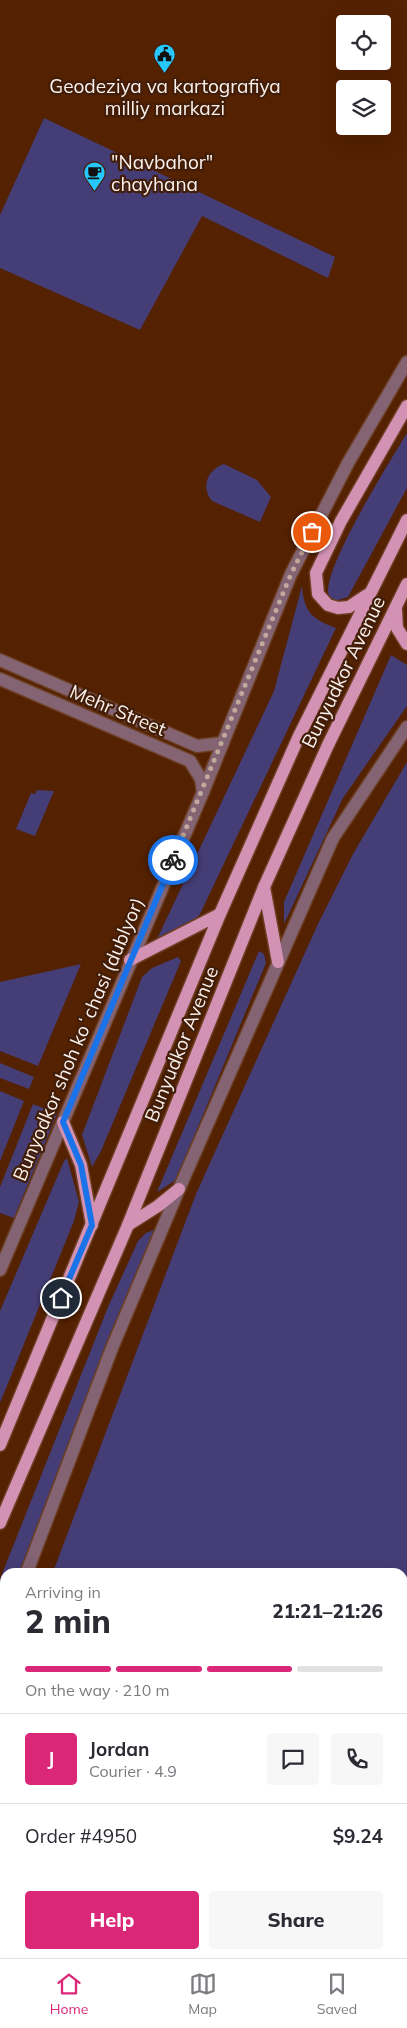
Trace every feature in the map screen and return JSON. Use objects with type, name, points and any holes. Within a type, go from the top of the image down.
[{"type":"main road","points":[[369,594],[350,607],[333,607],[324,602],[318,594],[316,573],[341,521],[407,406]]},
{"type":"main road","name":"Bunyudkor Avenue","points":[[0,1445],[220,914],[299,736],[407,520]]},
{"type":"main road","name":"Bunyudkor Avenue","points":[[0,1523],[128,1225],[264,887],[328,745],[407,584]]},
{"type":"main road","points":[[396,606],[397,628],[407,644]]},
{"type":"main road","points":[[264,887],[278,962]]},
{"type":"main road","points":[[130,960],[220,914]]},
{"type":"main road","points":[[63,1122],[81,1165],[92,1225]]},
{"type":"main road","points":[[128,1225],[158,1206],[178,1189]]},
{"type":"street","name":"Bunyodkor shoh koʻchasi (dublyor)","points":[[0,1270],[130,960],[203,792],[291,574],[348,464],[407,362]]},
{"type":"street","name":"Mehr Street","points":[[0,660],[197,746]]},
{"type":"street","name":"Mehr Street","points":[[0,679],[190,761]]},
{"type":"street","points":[[29,1568],[112,1348],[178,1189],[333,838],[407,727]]},
{"type":"street","points":[[203,792],[201,779],[190,761],[197,746],[223,743]]},
{"type":"shaded area","points":[[44,118],[335,257],[328,278],[202,216],[140,330],[0,268],[0,215]]},
{"type":"shaded area","points":[[407,433],[407,488],[348,597],[335,601],[329,596],[329,584],[345,541]]},
{"type":"shaded area","points":[[224,464],[257,480],[271,497],[260,522],[212,501],[208,496],[206,484],[210,474],[218,466]]},
{"type":"shaded area","points":[[302,586],[307,608],[315,618],[336,628],[200,914],[181,930],[157,939],[274,691]]},
{"type":"shaded area","points":[[391,655],[407,665],[407,706],[343,798],[284,924],[284,902]]},
{"type":"shaded area","points":[[407,762],[407,1568],[55,1568],[196,1194],[317,926],[353,854]]},
{"type":"shaded area","points":[[37,790],[54,791],[35,836],[16,829],[31,793],[35,794]]},
{"type":"shaded area","points":[[259,951],[264,954],[266,963],[176,1180],[157,1192]]},
{"type":"shaded area","points":[[178,957],[181,961],[101,1151],[92,1167],[82,1135],[142,977],[152,968]]},
{"type":"shaded area","points":[[81,964],[38,1066],[0,1051],[0,982]]},
{"type":"shaded area","points":[[0,1063],[34,1077],[29,1089],[0,1078]]},
{"type":"shaded area","points":[[0,1091],[24,1101],[0,1161]]},
{"type":"shaded area","points":[[33,1104],[57,1114],[14,1218],[0,1213],[0,1187]]},
{"type":"shaded area","points":[[67,1158],[79,1202],[74,1221],[0,1403],[0,1311],[64,1161]]},
{"type":"shaded area","points":[[156,1229],[120,1313],[24,1568],[4,1568],[108,1307],[138,1241],[146,1233]]},
{"type":"way so far","points":[[173,860],[203,792],[291,574],[312,532]]},
{"type":"place","name":"Geodeziya va kartografiya milliy markazi","points":[[165,74]]},
{"type":"place","name":"\"Navbahor\" chayhana","points":[[95,192]]},
{"type":"route","points":[[61,1298],[92,1225],[81,1165],[63,1122],[173,860]]}]
